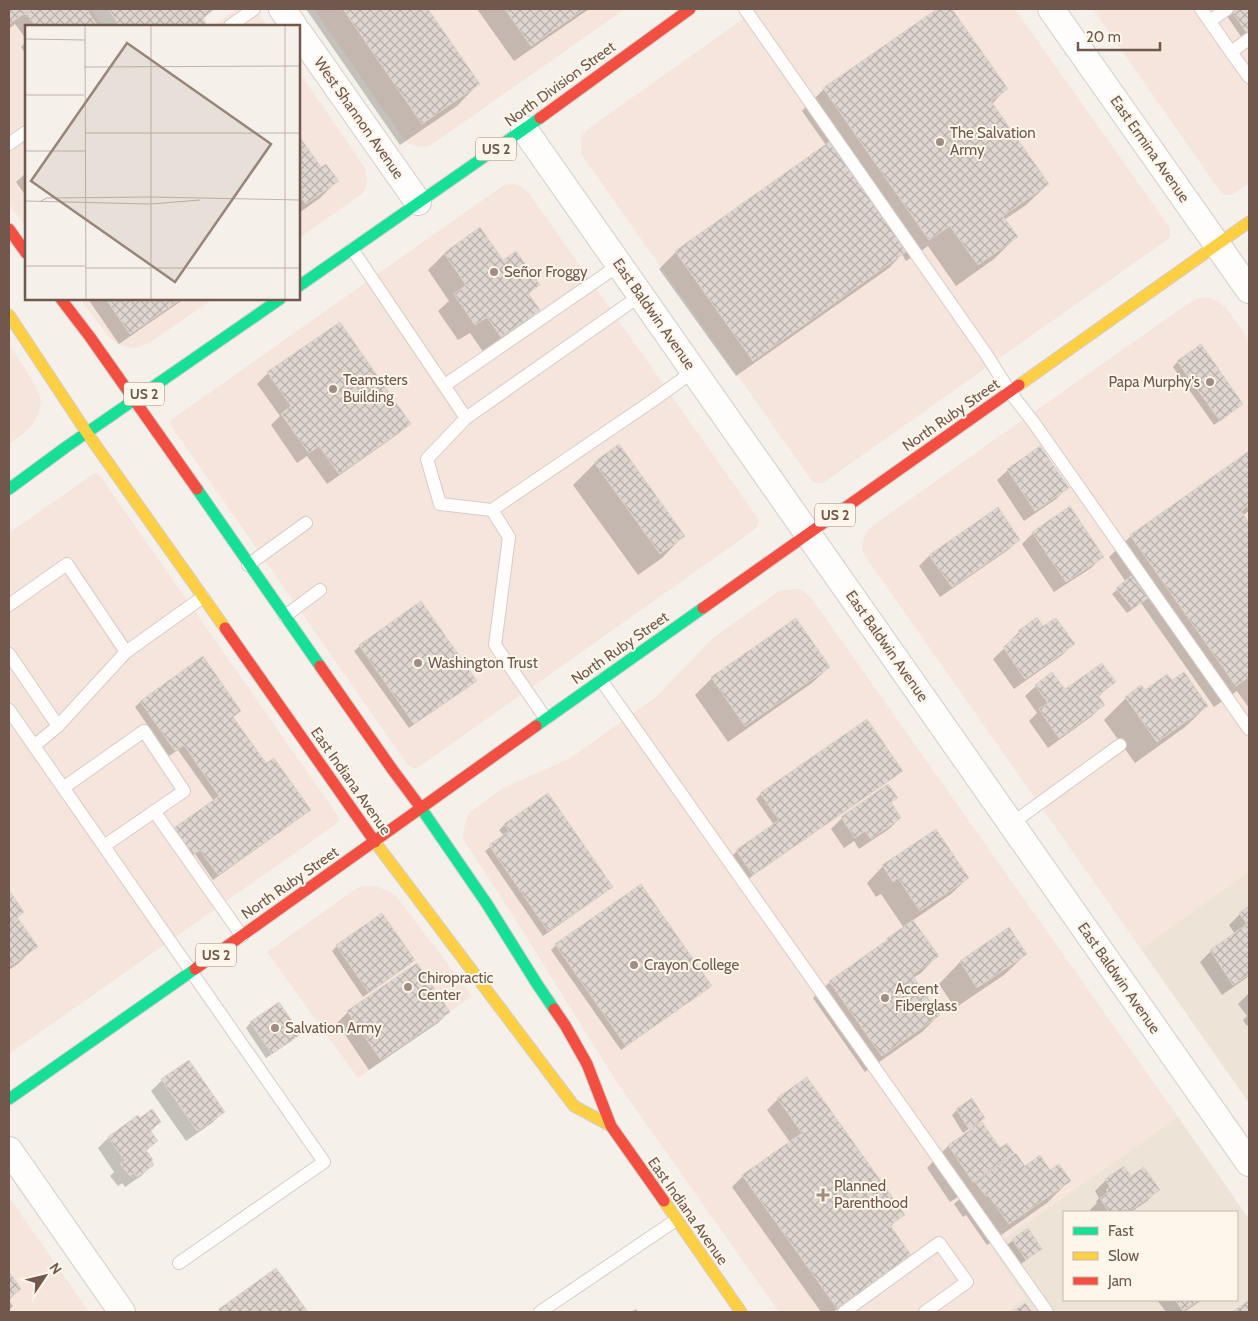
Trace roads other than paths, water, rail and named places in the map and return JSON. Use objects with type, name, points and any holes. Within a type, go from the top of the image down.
[{"type":"main road","name":"North Division Street","points":[[300,285],[524,129],[690,9]]},
{"type":"main road","name":"North Ruby Street","points":[[9,1099],[192,972],[1249,222]]},
{"type":"main road","points":[[9,229],[25,252]]},
{"type":"main road","name":"East Indiana Avenue","points":[[62,300],[90,337],[248,565],[421,808],[486,904],[565,1025],[587,1064],[611,1126],[741,1312]]},
{"type":"main road","name":"US 2","points":[[9,489],[275,300]]},
{"type":"main road","name":"East Indiana Avenue","points":[[9,315],[86,433],[375,842],[574,1106],[611,1126]]},
{"type":"street","points":[[282,9],[293,25]]},
{"type":"street","name":"East Ermina Avenue","points":[[1051,9],[1249,290]]},
{"type":"street","name":"West Shannon Avenue","points":[[300,34],[418,202]]},
{"type":"street","name":"East Baldwin Avenue","points":[[524,129],[1249,1163]]},
{"type":"street","points":[[9,1150],[122,1312]]},
{"type":"lane","points":[[231,25],[254,9]]},
{"type":"lane","points":[[745,9],[986,354],[1010,392],[1249,729]]},
{"type":"lane","points":[[1201,9],[1249,77]]},
{"type":"lane","points":[[1210,21],[1227,9]]},
{"type":"lane","points":[[1231,52],[1249,38]]},
{"type":"lane","points":[[9,144],[25,133]]},
{"type":"lane","points":[[352,249],[466,418]]},
{"type":"lane","points":[[445,385],[620,264]]},
{"type":"lane","points":[[641,295],[466,418],[427,459],[440,504],[492,510],[652,402],[694,371]]},
{"type":"lane","points":[[492,510],[510,537],[495,645],[546,719]]},
{"type":"lane","points":[[248,565],[306,523]]},
{"type":"lane","points":[[9,605],[67,564],[126,652]]},
{"type":"lane","points":[[285,616],[320,590]]},
{"type":"lane","points":[[34,746],[58,726],[126,652],[203,597]]},
{"type":"lane","points":[[9,654],[58,726]]},
{"type":"lane","points":[[601,680],[1047,1312]]},
{"type":"lane","points":[[9,710],[324,1162],[179,1263]]},
{"type":"lane","points":[[63,788],[144,731],[184,791],[104,846]]},
{"type":"lane","points":[[1011,824],[1120,745]]},
{"type":"lane","points":[[154,811],[242,936]]},
{"type":"lane","points":[[540,1312],[676,1220]]},
{"type":"lane","points":[[844,1312],[939,1242],[968,1282],[925,1312]]},
{"type":"place","name":"The Salvation Army","points":[[940,142]]},
{"type":"place","name":"Señor Froggy","points":[[494,272]]},
{"type":"place","name":"Papa Murphy's","points":[[1210,382]]},
{"type":"place","name":"Teamsters Building","points":[[333,389]]},
{"type":"place","name":"Washington Trust","points":[[418,663]]},
{"type":"place","name":"Crayon College","points":[[634,965]]},
{"type":"place","name":"Chiropractic Center","points":[[408,987]]},
{"type":"place","name":"Accent Fiberglass","points":[[885,998]]},
{"type":"place","name":"Salvation Army","points":[[275,1028]]},
{"type":"place","name":"Planned Parenthood","points":[[823,1195]]}]
